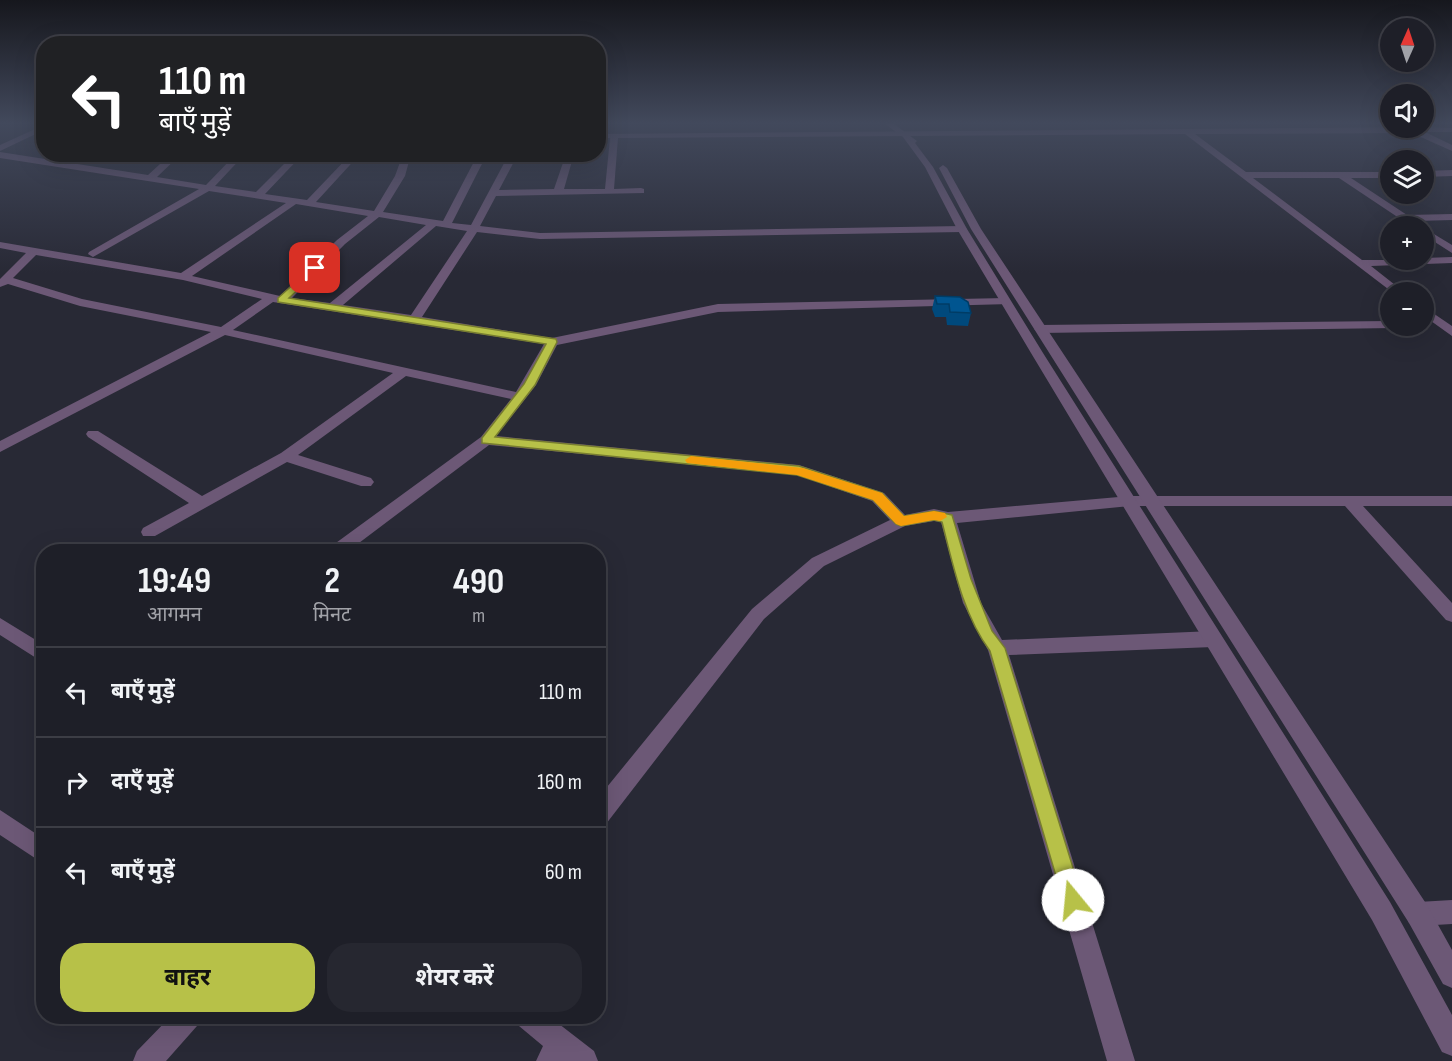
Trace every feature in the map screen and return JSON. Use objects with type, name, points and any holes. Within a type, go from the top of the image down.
[{"type":"street","points":[[121,174],[446,225],[540,236],[962,229]]},
{"type":"street","points":[[150,178],[155,174]]},
{"type":"street","points":[[93,254],[209,187],[222,174]]},
{"type":"street","points":[[259,195],[280,174]]},
{"type":"street","points":[[310,203],[338,174]]},
{"type":"street","points":[[0,447],[223,330],[276,299],[290,294],[341,242],[377,214],[401,174]]},
{"type":"street","points":[[446,225],[473,174]]},
{"type":"street","points":[[414,319],[474,228],[503,174]]},
{"type":"street","points":[[558,192],[564,174]]},
{"type":"street","points":[[609,192],[611,174]]},
{"type":"street","points":[[933,174],[962,229],[1006,302],[1381,910],[1452,1042]]},
{"type":"street","points":[[946,174],[976,230],[1418,914],[1452,975]]},
{"type":"street","points":[[1437,174],[1444,174]]},
{"type":"street","points":[[1437,174],[1452,182]]},
{"type":"street","points":[[1244,175],[1380,175]]},
{"type":"street","points":[[1244,175],[1386,282]]},
{"type":"street","points":[[1342,176],[1402,216]]},
{"type":"street","points":[[493,193],[641,191]]},
{"type":"street","points":[[183,278],[296,201]]},
{"type":"street","points":[[1434,217],[1452,217]]},
{"type":"street","points":[[333,307],[434,223]]},
{"type":"street","points":[[1434,238],[1452,250]]},
{"type":"street","points":[[0,245],[183,278],[276,299],[552,342],[718,308],[1006,302]]},
{"type":"street","points":[[34,251],[4,282],[80,302],[223,330],[520,397]]},
{"type":"street","points":[[1360,263],[1452,260]]},
{"type":"street","points":[[1434,319],[1452,333]]},
{"type":"street","points":[[1434,324],[1441,324]]},
{"type":"street","points":[[1040,329],[1380,325]]},
{"type":"street","points":[[346,544],[486,440],[529,385],[552,342]]},
{"type":"street","points":[[149,532],[286,456],[404,371]]},
{"type":"street","points":[[93,434],[201,503]]},
{"type":"street","points":[[486,440],[799,471],[878,496],[901,521]]},
{"type":"street","points":[[286,456],[366,482]]},
{"type":"street","points":[[606,806],[758,614],[818,562],[901,521],[934,515],[948,518],[1130,501],[1153,503],[1452,501]]},
{"type":"street","points":[[1350,502],[1452,615]]},
{"type":"street","points":[[948,518],[964,579],[986,634],[997,648],[1121,1061]]},
{"type":"street","points":[[0,625],[36,650]]},
{"type":"street","points":[[997,648],[1213,639]]},
{"type":"street","points":[[0,821],[36,847]]},
{"type":"street","points":[[1418,914],[1452,912]]},
{"type":"street","points":[[147,1061],[181,1024]]},
{"type":"street","points":[[533,1024],[555,1052],[584,1061]]},
{"type":"building","points":[[935,296],[960,297],[968,302],[971,313],[950,312],[949,304],[937,304]]},
{"type":"slow traffic","points":[[691,460],[799,471],[878,496],[901,521],[934,515],[940,517]]},
{"type":"route","points":[[315,268],[281,300],[552,342],[529,385],[486,440],[799,471],[878,496],[901,521],[934,515],[948,518],[964,579],[986,634],[997,648],[1073,900]]}]
